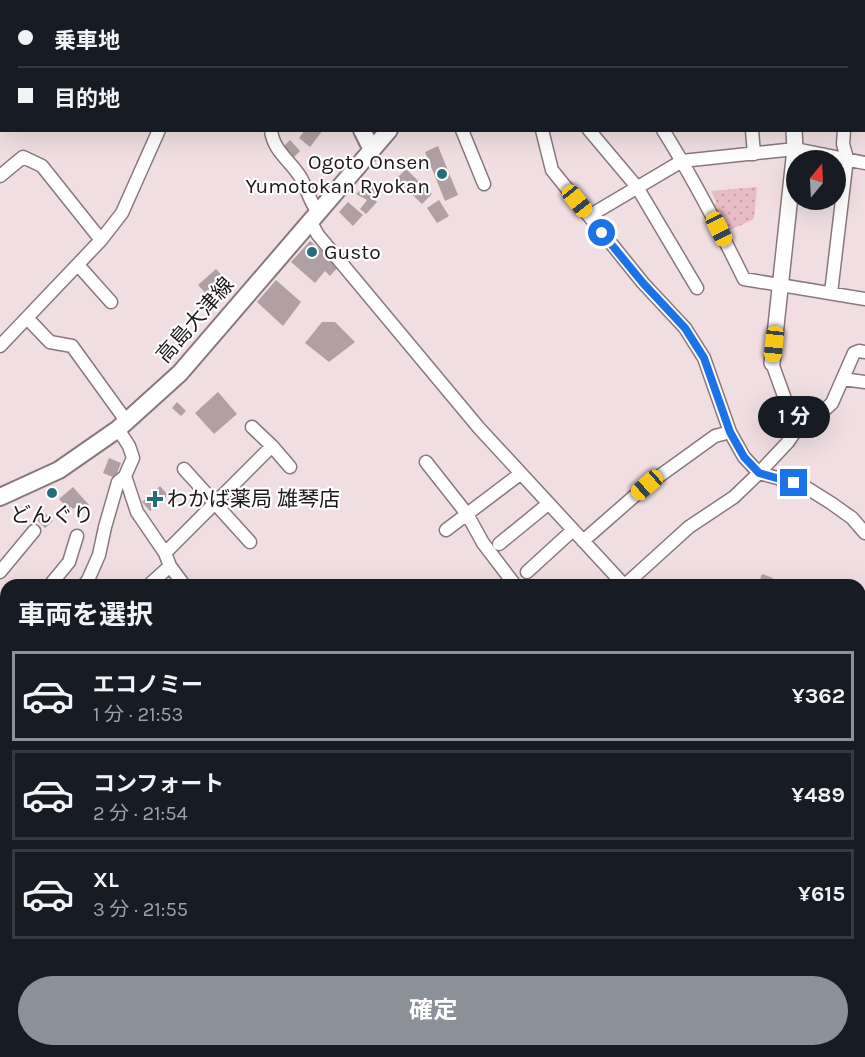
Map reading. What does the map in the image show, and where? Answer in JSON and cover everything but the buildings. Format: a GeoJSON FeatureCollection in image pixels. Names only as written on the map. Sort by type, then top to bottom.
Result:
{"type":"FeatureCollection","features":[{"type":"Feature","properties":{"kind":"main road"},"geometry":{"type":"LineString","coordinates":[[363,132],[372,150]]}},
{"type":"Feature","properties":{"kind":"main road","name":"高島大津線"},"geometry":{"type":"LineString","coordinates":[[0,497],[59,470],[123,426],[180,373],[387,132]]}},
{"type":"Feature","properties":{"kind":"street"},"geometry":{"type":"LineString","coordinates":[[0,346],[101,240],[122,213],[158,132]]}},
{"type":"Feature","properties":{"kind":"street"},"geometry":{"type":"LineString","coordinates":[[271,132],[277,149],[301,177],[307,188],[318,235],[471,419],[619,579]]}},
{"type":"Feature","properties":{"kind":"street"},"geometry":{"type":"LineString","coordinates":[[463,132],[484,184]]}},
{"type":"Feature","properties":{"kind":"street"},"geometry":{"type":"LineString","coordinates":[[542,132],[552,170],[643,283],[685,328],[704,358],[730,432],[744,457],[759,473],[807,488],[852,518],[865,533]]}},
{"type":"Feature","properties":{"kind":"street"},"geometry":{"type":"LineString","coordinates":[[591,132],[637,188],[698,288]]}},
{"type":"Feature","properties":{"kind":"street"},"geometry":{"type":"LineString","coordinates":[[664,132],[719,229],[744,279],[865,299]]}},
{"type":"Feature","properties":{"kind":"street"},"geometry":{"type":"LineString","coordinates":[[752,132],[754,154]]}},
{"type":"Feature","properties":{"kind":"street"},"geometry":{"type":"LineString","coordinates":[[794,132],[795,149],[772,363],[794,421],[794,433]]}},
{"type":"Feature","properties":{"kind":"street"},"geometry":{"type":"LineString","coordinates":[[831,293],[847,158],[843,144],[844,132]]}},
{"type":"Feature","properties":{"kind":"street"},"geometry":{"type":"LineString","coordinates":[[589,216],[682,161],[795,149],[865,163]]}},
{"type":"Feature","properties":{"kind":"street"},"geometry":{"type":"LineString","coordinates":[[0,176],[22,157],[42,166],[101,240]]}},
{"type":"Feature","properties":{"kind":"street"},"geometry":{"type":"LineString","coordinates":[[78,265],[111,303]]}},
{"type":"Feature","properties":{"kind":"street"},"geometry":{"type":"LineString","coordinates":[[27,318],[50,342],[72,346],[123,426],[133,458],[125,476],[118,482],[99,555],[88,579]]}},
{"type":"Feature","properties":{"kind":"street"},"geometry":{"type":"LineString","coordinates":[[632,579],[689,527],[734,497],[759,473],[794,433],[805,428],[832,403],[854,353],[865,352]]}},
{"type":"Feature","properties":{"kind":"street"},"geometry":{"type":"LineString","coordinates":[[843,379],[865,382]]}},
{"type":"Feature","properties":{"kind":"street"},"geometry":{"type":"LineString","coordinates":[[252,427],[290,467]]}},
{"type":"Feature","properties":{"kind":"street"},"geometry":{"type":"LineString","coordinates":[[583,541],[657,478],[715,436],[730,432]]}},
{"type":"Feature","properties":{"kind":"street"},"geometry":{"type":"LineString","coordinates":[[165,553],[272,446]]}},
{"type":"Feature","properties":{"kind":"street"},"geometry":{"type":"LineString","coordinates":[[426,462],[467,514],[483,543],[510,579]]}},
{"type":"Feature","properties":{"kind":"street"},"geometry":{"type":"LineString","coordinates":[[184,469],[250,542]]}},
{"type":"Feature","properties":{"kind":"street"},"geometry":{"type":"LineString","coordinates":[[446,530],[520,474]]}},
{"type":"Feature","properties":{"kind":"street"},"geometry":{"type":"LineString","coordinates":[[125,476],[137,512],[180,579]]}},
{"type":"Feature","properties":{"kind":"street"},"geometry":{"type":"LineString","coordinates":[[499,544],[548,504]]}},
{"type":"Feature","properties":{"kind":"street"},"geometry":{"type":"LineString","coordinates":[[527,572],[573,530]]}},
{"type":"Feature","properties":{"kind":"street"},"geometry":{"type":"LineString","coordinates":[[0,572],[34,531]]}},
{"type":"Feature","properties":{"kind":"street"},"geometry":{"type":"LineString","coordinates":[[55,579],[69,562],[76,536]]}},
{"type":"Feature","properties":{"kind":"street"},"geometry":{"type":"LineString","coordinates":[[156,579],[170,566]]}},
{"type":"Feature","properties":{"kind":"green space"},"geometry":{"type":"Polygon","coordinates":[[[757,187],[754,219],[726,232],[712,205],[717,203],[711,191],[757,187]]]}},
{"type":"Feature","properties":{"kind":"place","name":"Ogoto Onsen Yumotokan Ryokan"},"geometry":{"type":"Point","coordinates":[442,174]}},
{"type":"Feature","properties":{"kind":"place","name":"Gusto"},"geometry":{"type":"Point","coordinates":[312,252]}},
{"type":"Feature","properties":{"kind":"place","name":"どんぐり"},"geometry":{"type":"Point","coordinates":[52,493]}},
{"type":"Feature","properties":{"kind":"place","name":"わかば薬局 雄琴店"},"geometry":{"type":"Point","coordinates":[155,499]}},
{"type":"Feature","properties":{"kind":"route"},"geometry":{"type":"LineString","coordinates":[[602,233],[643,283],[685,328],[704,358],[730,432],[744,457],[759,473],[794,483]]}}]}
